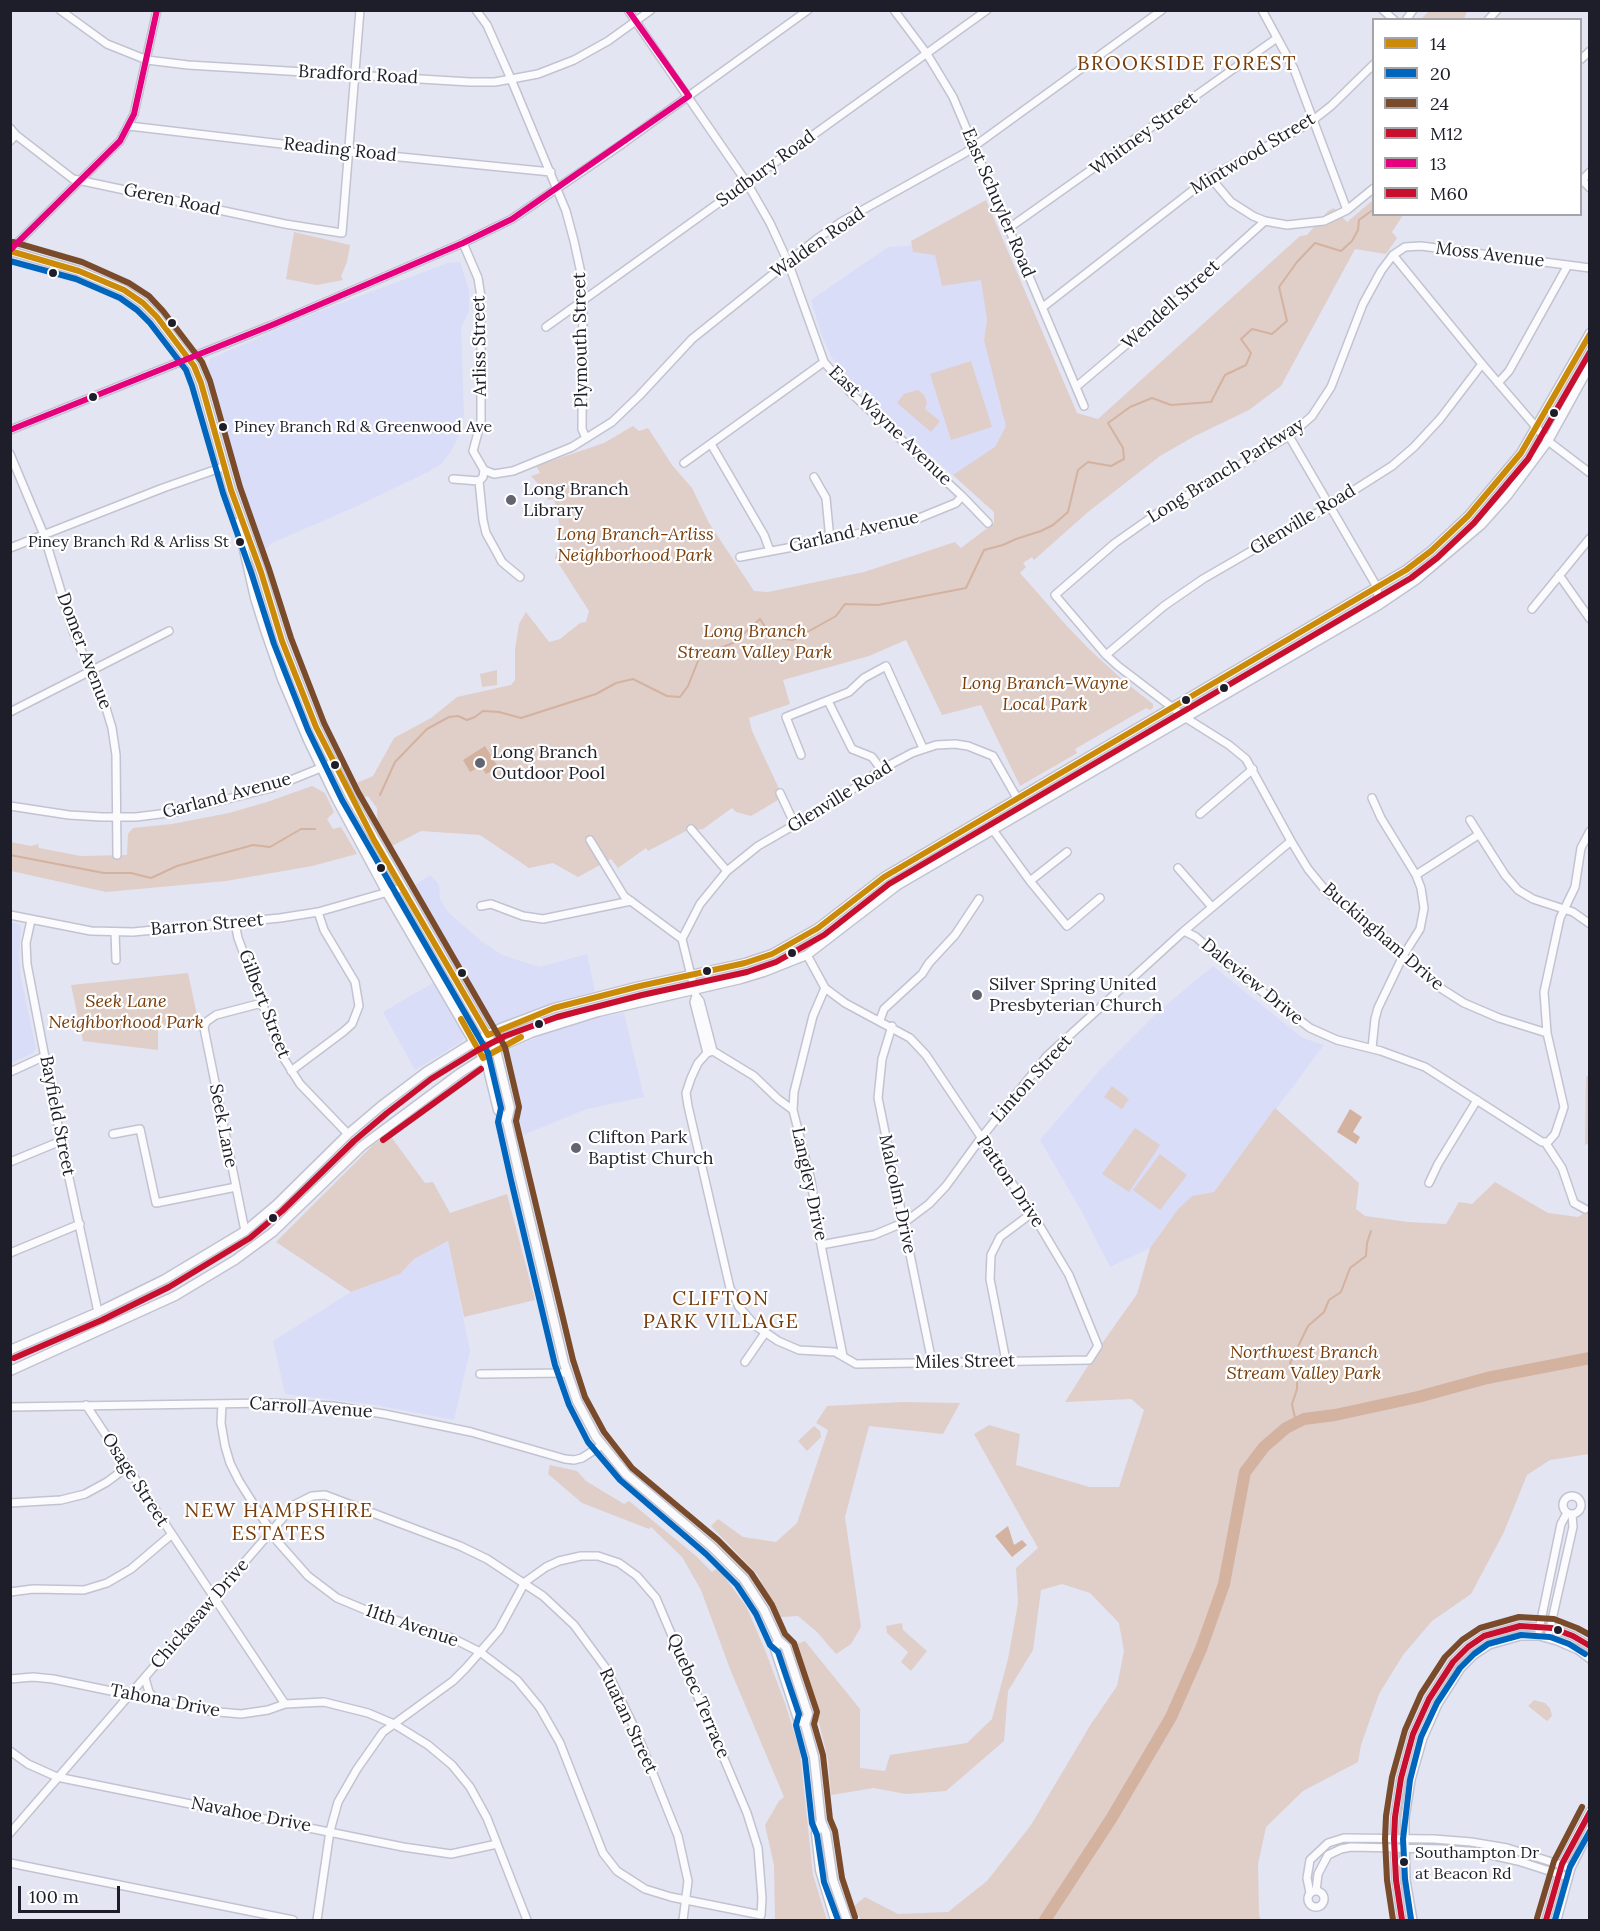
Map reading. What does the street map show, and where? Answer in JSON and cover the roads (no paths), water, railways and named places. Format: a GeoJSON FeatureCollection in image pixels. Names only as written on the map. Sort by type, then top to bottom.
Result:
{"type":"FeatureCollection","features":[{"type":"Feature","properties":{"kind":"main road"},"geometry":{"type":"LineString","coordinates":[[10,250],[79,271],[124,290],[143,303],[157,317],[188,357],[201,383],[223,467],[261,572],[294,674],[333,763],[496,1050],[510,1108],[507,1121],[546,1292],[567,1373],[577,1401],[602,1445],[626,1474],[712,1547],[744,1579],[764,1610],[778,1640],[786,1647],[808,1714],[805,1724],[814,1757],[821,1821],[826,1833],[833,1880],[847,1920]]}},
{"type":"Feature","properties":{"kind":"main road"},"geometry":{"type":"LineString","coordinates":[[10,1350],[98,1312],[181,1271],[245,1231],[348,1134],[426,1072],[474,1042],[554,1008],[745,963],[772,954],[799,940],[884,876],[1350,604],[1414,564],[1468,516],[1521,453],[1590,333]]}},
{"type":"Feature","properties":{"kind":"main road"},"geometry":{"type":"LineString","coordinates":[[10,1371],[175,1296],[235,1260],[273,1232],[362,1146],[496,1050],[524,1036],[598,1012],[695,993],[764,972],[807,955],[898,885],[1379,605],[1416,580],[1481,525],[1548,441],[1590,365]]}},
{"type":"Feature","properties":{"kind":"main road"},"geometry":{"type":"LineString","coordinates":[[231,490],[259,613],[278,670],[321,769],[387,893],[483,1058],[498,1110],[507,1121]]}},
{"type":"Feature","properties":{"kind":"main road"},"geometry":{"type":"LineString","coordinates":[[821,1821],[816,1833],[820,1870],[835,1920]]}},
{"type":"Feature","properties":{"kind":"street","name":"Bradford Road"},"geometry":{"type":"LineString","coordinates":[[60,10],[107,44],[147,60],[188,65],[470,82],[511,80],[538,74],[574,60],[608,41],[651,10]]}},
{"type":"Feature","properties":{"kind":"street"},"geometry":{"type":"LineString","coordinates":[[10,250],[120,141],[134,114],[157,10]]}},
{"type":"Feature","properties":{"kind":"street"},"geometry":{"type":"LineString","coordinates":[[350,152],[360,10]]}},
{"type":"Feature","properties":{"kind":"street","name":"Plymouth Street"},"geometry":{"type":"LineString","coordinates":[[476,10],[490,31],[511,80],[566,211],[574,241],[581,273],[583,300],[582,429],[586,438]]}},
{"type":"Feature","properties":{"kind":"street","name":"East Wayne Avenue"},"geometry":{"type":"LineString","coordinates":[[628,10],[689,96],[771,223],[788,262],[824,362],[849,391],[988,523]]}},
{"type":"Feature","properties":{"kind":"street"},"geometry":{"type":"LineString","coordinates":[[10,430],[272,325],[463,243],[512,219],[808,10]]}},
{"type":"Feature","properties":{"kind":"street","name":"East Schuyler Road"},"geometry":{"type":"LineString","coordinates":[[894,10],[927,54],[953,97],[1084,406]]}},
{"type":"Feature","properties":{"kind":"street","name":"Sudbury Road"},"geometry":{"type":"LineString","coordinates":[[546,327],[987,10]]}},
{"type":"Feature","properties":{"kind":"street","name":"Walden Road"},"geometry":{"type":"LineString","coordinates":[[484,470],[494,474],[513,471],[561,452],[612,422],[692,339],[841,222],[927,175],[974,146],[1162,10]]}},
{"type":"Feature","properties":{"kind":"street"},"geometry":{"type":"LineString","coordinates":[[1262,10],[1294,69],[1347,210]]}},
{"type":"Feature","properties":{"kind":"street","name":"Whitney Street"},"geometry":{"type":"LineString","coordinates":[[1009,228],[1277,38]]}},
{"type":"Feature","properties":{"kind":"street","name":"Mintwood Street"},"geometry":{"type":"LineString","coordinates":[[1042,307],[1210,177],[1313,120],[1372,66]]}},
{"type":"Feature","properties":{"kind":"street","name":"Reading Road"},"geometry":{"type":"LineString","coordinates":[[129,126],[350,152],[550,172]]}},
{"type":"Feature","properties":{"kind":"street","name":"Geren Road"},"geometry":{"type":"LineString","coordinates":[[10,128],[13,138],[73,179],[285,224],[342,233],[350,152]]}},
{"type":"Feature","properties":{"kind":"street"},"geometry":{"type":"LineString","coordinates":[[1210,177],[1231,202],[1253,216],[1287,225],[1324,221],[1347,210],[1372,190]]}},
{"type":"Feature","properties":{"kind":"street","name":"Wendell Street"},"geometry":{"type":"LineString","coordinates":[[1076,387],[1265,221]]}},
{"type":"Feature","properties":{"kind":"street","name":"Arliss Street"},"geometry":{"type":"LineString","coordinates":[[463,243],[478,278],[481,297],[481,421],[473,451],[484,470]]}},
{"type":"Feature","properties":{"kind":"street","name":"Moss Avenue"},"geometry":{"type":"LineString","coordinates":[[1393,255],[1405,247],[1421,246],[1590,268]]}},
{"type":"Feature","properties":{"kind":"street"},"geometry":{"type":"LineString","coordinates":[[1393,255],[1536,428],[1548,441],[1590,473]]}},
{"type":"Feature","properties":{"kind":"street","name":"Long Branch Parkway"},"geometry":{"type":"LineString","coordinates":[[1106,655],[1055,595],[1115,543],[1158,512],[1289,436],[1312,416],[1331,387],[1363,304],[1381,271],[1393,255]]}},
{"type":"Feature","properties":{"kind":"street"},"geometry":{"type":"LineString","coordinates":[[1498,383],[1509,371],[1568,265]]}},
{"type":"Feature","properties":{"kind":"street"},"geometry":{"type":"LineString","coordinates":[[684,463],[824,362]]}},
{"type":"Feature","properties":{"kind":"street","name":"Glenville Road"},"geometry":{"type":"LineString","coordinates":[[1106,655],[1164,606],[1203,579],[1329,506],[1392,466],[1414,447],[1440,419],[1482,364]]}},
{"type":"Feature","properties":{"kind":"street"},"geometry":{"type":"LineString","coordinates":[[1289,436],[1377,587],[1379,605]]}},
{"type":"Feature","properties":{"kind":"street"},"geometry":{"type":"LineString","coordinates":[[711,444],[764,535],[770,551]]}},
{"type":"Feature","properties":{"kind":"street","name":"Domer Avenue"},"geometry":{"type":"LineString","coordinates":[[10,454],[45,535],[73,631],[106,708],[113,731],[116,756],[117,855]]}},
{"type":"Feature","properties":{"kind":"street"},"geometry":{"type":"LineString","coordinates":[[10,548],[223,467]]}},
{"type":"Feature","properties":{"kind":"street"},"geometry":{"type":"LineString","coordinates":[[484,470],[483,477],[479,481],[486,533],[502,562],[520,578]]}},
{"type":"Feature","properties":{"kind":"street"},"geometry":{"type":"LineString","coordinates":[[814,477],[826,498],[830,540]]}},
{"type":"Feature","properties":{"kind":"street"},"geometry":{"type":"LineString","coordinates":[[453,479],[479,481]]}},
{"type":"Feature","properties":{"kind":"street","name":"Garland Avenue"},"geometry":{"type":"LineString","coordinates":[[740,557],[912,521],[956,503],[962,496]]}},
{"type":"Feature","properties":{"kind":"street"},"geometry":{"type":"LineString","coordinates":[[1532,609],[1590,538]]}},
{"type":"Feature","properties":{"kind":"street"},"geometry":{"type":"LineString","coordinates":[[250,577],[261,572]]}},
{"type":"Feature","properties":{"kind":"street"},"geometry":{"type":"LineString","coordinates":[[1559,575],[1590,619]]}},
{"type":"Feature","properties":{"kind":"street"},"geometry":{"type":"LineString","coordinates":[[10,712],[169,631]]}},
{"type":"Feature","properties":{"kind":"street"},"geometry":{"type":"LineString","coordinates":[[1106,655],[1186,718]]}},
{"type":"Feature","properties":{"kind":"street"},"geometry":{"type":"LineString","coordinates":[[801,755],[786,717],[849,692],[864,678],[886,666],[923,748]]}},
{"type":"Feature","properties":{"kind":"street"},"geometry":{"type":"LineString","coordinates":[[828,701],[852,749],[872,757],[881,769]]}},
{"type":"Feature","properties":{"kind":"street","name":"Buckingham Drive"},"geometry":{"type":"LineString","coordinates":[[1186,718],[1229,745],[1246,759],[1291,841],[1308,869],[1326,891],[1442,989],[1464,1003],[1546,1033]]}},
{"type":"Feature","properties":{"kind":"street","name":"Glenville Road"},"geometry":{"type":"LineString","coordinates":[[682,939],[700,904],[727,871],[758,846],[795,825],[881,769],[923,748],[955,744],[968,746],[993,756],[1017,798]]}},
{"type":"Feature","properties":{"kind":"street","name":"Garland Avenue"},"geometry":{"type":"LineString","coordinates":[[10,806],[69,815],[117,817],[176,812],[271,788],[333,763]]}},
{"type":"Feature","properties":{"kind":"street"},"geometry":{"type":"LineString","coordinates":[[1200,814],[1252,769]]}},
{"type":"Feature","properties":{"kind":"street"},"geometry":{"type":"LineString","coordinates":[[780,794],[795,825]]}},
{"type":"Feature","properties":{"kind":"street"},"geometry":{"type":"LineString","coordinates":[[1372,798],[1381,818],[1416,874],[1424,908],[1420,929],[1403,956],[1378,1008],[1372,1048]]}},
{"type":"Feature","properties":{"kind":"street"},"geometry":{"type":"LineString","coordinates":[[1470,820],[1505,875],[1518,890],[1533,899],[1573,912],[1590,924]]}},
{"type":"Feature","properties":{"kind":"street"},"geometry":{"type":"LineString","coordinates":[[691,829],[727,871]]}},
{"type":"Feature","properties":{"kind":"street"},"geometry":{"type":"LineString","coordinates":[[993,830],[1030,881],[1067,926],[1100,898]]}},
{"type":"Feature","properties":{"kind":"street"},"geometry":{"type":"LineString","coordinates":[[1545,1142],[1548,1142],[1555,1134],[1564,1107],[1546,1033],[1544,992],[1558,928],[1575,887],[1581,848],[1590,831]]}},
{"type":"Feature","properties":{"kind":"street"},"geometry":{"type":"LineString","coordinates":[[1416,874],[1478,835]]}},
{"type":"Feature","properties":{"kind":"street"},"geometry":{"type":"LineString","coordinates":[[590,840],[624,896],[682,939],[695,993],[694,1002],[710,1052]]}},
{"type":"Feature","properties":{"kind":"street","name":"Linton Street"},"geometry":{"type":"LineString","coordinates":[[821,1245],[874,1235],[905,1222],[929,1204],[946,1186],[981,1138],[1047,1056],[1184,931],[1291,841]]}},
{"type":"Feature","properties":{"kind":"street"},"geometry":{"type":"LineString","coordinates":[[1030,881],[1067,852]]}},
{"type":"Feature","properties":{"kind":"street"},"geometry":{"type":"LineString","coordinates":[[1178,868],[1212,907]]}},
{"type":"Feature","properties":{"kind":"street","name":"Barron Street"},"geometry":{"type":"LineString","coordinates":[[10,915],[91,931],[133,932],[235,923],[318,912],[402,888]]}},
{"type":"Feature","properties":{"kind":"street"},"geometry":{"type":"LineString","coordinates":[[880,1020],[884,1009],[922,974],[929,963],[955,936],[979,899]]}},
{"type":"Feature","properties":{"kind":"street"},"geometry":{"type":"LineString","coordinates":[[481,906],[491,904],[523,916],[543,919],[631,901]]}},
{"type":"Feature","properties":{"kind":"street"},"geometry":{"type":"LineString","coordinates":[[291,1071],[342,1034],[352,1024],[358,1006],[355,982],[324,930],[318,912]]}},
{"type":"Feature","properties":{"kind":"street","name":"Bayfield Street"},"geometry":{"type":"LineString","coordinates":[[31,920],[26,943],[27,964],[61,1141],[98,1312]]}},
{"type":"Feature","properties":{"kind":"street","name":"Gilbert Street"},"geometry":{"type":"LineString","coordinates":[[235,923],[238,938],[281,1054],[300,1084],[348,1134]]}},
{"type":"Feature","properties":{"kind":"street","name":"Daleview Drive"},"geometry":{"type":"LineString","coordinates":[[1184,931],[1196,937],[1279,1006],[1310,1028],[1337,1040],[1372,1048],[1425,1067],[1545,1142],[1562,1168],[1574,1203],[1585,1209]]}},
{"type":"Feature","properties":{"kind":"street"},"geometry":{"type":"LineString","coordinates":[[115,932],[116,960]]}},
{"type":"Feature","properties":{"kind":"street","name":"Patton Drive"},"geometry":{"type":"LineString","coordinates":[[807,955],[825,988],[845,1003],[892,1026],[910,1038],[926,1055],[1032,1214],[1069,1275],[1098,1346],[1089,1360]]}},
{"type":"Feature","properties":{"kind":"street"},"geometry":{"type":"LineString","coordinates":[[793,1110],[794,1092],[813,1016],[825,988]]}},
{"type":"Feature","properties":{"kind":"street","name":"Seek Lane"},"geometry":{"type":"LineString","coordinates":[[245,1231],[204,1028],[206,1022],[216,1015],[262,1003]]}},
{"type":"Feature","properties":{"kind":"street","name":"Malcolm Drive"},"geometry":{"type":"LineString","coordinates":[[892,1026],[882,1059],[878,1098],[932,1362]]}},
{"type":"Feature","properties":{"kind":"street"},"geometry":{"type":"LineString","coordinates":[[1334,1050],[1337,1040]]}},
{"type":"Feature","properties":{"kind":"street","name":"Langley Drive"},"geometry":{"type":"LineString","coordinates":[[710,1052],[754,1076],[793,1110],[811,1181],[843,1356]]}},
{"type":"Feature","properties":{"kind":"street","name":"Miles Street"},"geometry":{"type":"LineString","coordinates":[[710,1052],[698,1063],[691,1078],[686,1093],[688,1106],[730,1288],[739,1308],[765,1333],[799,1350],[812,1353],[835,1352],[856,1364],[1089,1360]]}},
{"type":"Feature","properties":{"kind":"street"},"geometry":{"type":"LineString","coordinates":[[10,1072],[45,1056]]}},
{"type":"Feature","properties":{"kind":"street"},"geometry":{"type":"LineString","coordinates":[[1429,1183],[1477,1100]]}},
{"type":"Feature","properties":{"kind":"street"},"geometry":{"type":"LineString","coordinates":[[114,1134],[141,1129],[156,1203],[236,1187]]}},
{"type":"Feature","properties":{"kind":"street"},"geometry":{"type":"LineString","coordinates":[[10,1162],[61,1141]]}},
{"type":"Feature","properties":{"kind":"street"},"geometry":{"type":"LineString","coordinates":[[1006,1361],[990,1279],[991,1255],[1000,1238],[1032,1214]]}},
{"type":"Feature","properties":{"kind":"street"},"geometry":{"type":"LineString","coordinates":[[10,1253],[80,1224]]}},
{"type":"Feature","properties":{"kind":"street"},"geometry":{"type":"LineString","coordinates":[[745,1362],[765,1333]]}},
{"type":"Feature","properties":{"kind":"street"},"geometry":{"type":"LineString","coordinates":[[480,1374],[567,1373]]}},
{"type":"Feature","properties":{"kind":"street","name":"Carroll Avenue"},"geometry":{"type":"LineString","coordinates":[[10,1407],[270,1403],[322,1405],[471,1432],[574,1460],[591,1453],[602,1445]]}},
{"type":"Feature","properties":{"kind":"street","name":"11th Avenue"},"geometry":{"type":"LineString","coordinates":[[222,1404],[221,1423],[230,1463],[271,1532],[308,1576],[337,1598],[373,1613],[452,1638],[480,1652],[518,1680],[540,1708],[560,1743],[603,1853],[617,1871],[645,1889],[687,1902],[731,1910]]}},
{"type":"Feature","properties":{"kind":"street","name":"Osage Street"},"geometry":{"type":"LineString","coordinates":[[86,1405],[285,1704]]}},
{"type":"Feature","properties":{"kind":"street"},"geometry":{"type":"LineString","coordinates":[[10,1503],[61,1500],[85,1494],[107,1482],[127,1467]]}},
{"type":"Feature","properties":{"kind":"street","name":"Ruatan Street"},"geometry":{"type":"LineString","coordinates":[[271,1532],[301,1500],[325,1495],[460,1546],[487,1559],[525,1582],[574,1625],[605,1667],[636,1731],[678,1836],[686,1867],[687,1902],[683,1920]]}},
{"type":"Feature","properties":{"kind":"street"},"geometry":{"type":"LineString","coordinates":[[1539,1636],[1561,1524],[1570,1514],[1573,1527],[1548,1638]]}},
{"type":"Feature","properties":{"kind":"street","name":"Chickasaw Drive"},"geometry":{"type":"LineString","coordinates":[[10,1833],[271,1532]]}},
{"type":"Feature","properties":{"kind":"street"},"geometry":{"type":"LineString","coordinates":[[10,1592],[33,1589],[84,1590],[107,1583],[131,1569],[171,1535]]}},
{"type":"Feature","properties":{"kind":"street","name":"Quebec Terrace"},"geometry":{"type":"LineString","coordinates":[[525,1582],[559,1561],[581,1556],[598,1556],[619,1563],[637,1576],[656,1598],[747,1813],[758,1848],[761,1915],[731,1910]]}},
{"type":"Feature","properties":{"kind":"street"},"geometry":{"type":"LineString","coordinates":[[317,1920],[330,1831],[338,1802],[357,1769],[383,1732],[453,1681],[480,1652],[499,1630],[525,1582]]}},
{"type":"Feature","properties":{"kind":"street"},"geometry":{"type":"LineString","coordinates":[[1402,1920],[1395,1881],[1394,1839],[1401,1778],[1413,1734],[1429,1699],[1447,1670],[1468,1647],[1484,1636],[1520,1626],[1550,1628],[1573,1636],[1590,1646]]}},
{"type":"Feature","properties":{"kind":"street"},"geometry":{"type":"LineString","coordinates":[[1413,1920],[1406,1880],[1405,1818],[1423,1738],[1438,1704],[1455,1676],[1474,1655],[1489,1646],[1521,1636],[1548,1638],[1578,1650],[1590,1659]]}},
{"type":"Feature","properties":{"kind":"street","name":"Tahona Drive"},"geometry":{"type":"LineString","coordinates":[[10,1679],[33,1677],[53,1679],[208,1711],[241,1714],[268,1710],[285,1704],[324,1702],[341,1705],[394,1724],[428,1745],[452,1765],[470,1787],[487,1818],[527,1920]]}},
{"type":"Feature","properties":{"kind":"street"},"geometry":{"type":"LineString","coordinates":[[145,1678],[149,1692],[158,1701]]}},
{"type":"Feature","properties":{"kind":"street","name":"Navahoe Drive"},"geometry":{"type":"LineString","coordinates":[[10,1751],[27,1764],[57,1777],[442,1854],[497,1844]]}},
{"type":"Feature","properties":{"kind":"street"},"geometry":{"type":"LineString","coordinates":[[1546,1920],[1562,1864],[1590,1811]]}},
{"type":"Feature","properties":{"kind":"street"},"geometry":{"type":"LineString","coordinates":[[1557,1920],[1571,1868],[1590,1830]]}},
{"type":"Feature","properties":{"kind":"street"},"geometry":{"type":"LineString","coordinates":[[1568,1877],[1518,1861],[1478,1852],[1351,1847],[1329,1855],[1320,1868],[1313,1892],[1307,1878],[1310,1860],[1328,1843],[1350,1838],[1455,1840],[1489,1844],[1571,1868]]}},
{"type":"Feature","properties":{"kind":"street"},"geometry":{"type":"LineString","coordinates":[[10,1863],[293,1920]]}},
{"type":"Feature","properties":{"kind":"waterway"},"geometry":{"type":"LineString","coordinates":[[380,795],[395,762],[427,729],[449,717],[458,716],[467,720],[483,711],[499,712],[521,718],[596,694],[616,683],[633,679],[667,696],[680,697],[688,686],[700,656],[733,643],[760,619],[769,633],[780,633],[784,639],[793,640],[836,616],[845,604],[878,605],[966,588],[984,550],[1041,531],[1053,525],[1068,512],[1078,470],[1088,462],[1111,466],[1124,459],[1123,448],[1108,423],[1130,407],[1152,398],[1171,405],[1211,402],[1225,375],[1246,365],[1251,353],[1241,339],[1252,329],[1272,334],[1287,321],[1279,287],[1297,262],[1315,243],[1341,251],[1352,241],[1358,230],[1359,220],[1372,210]]}},
{"type":"Feature","properties":{"kind":"waterway"},"geometry":{"type":"LineString","coordinates":[[10,855],[104,873],[131,873],[151,878],[177,866],[253,845],[270,847],[301,829],[315,829]]}},
{"type":"Feature","properties":{"kind":"waterway"},"geometry":{"type":"LineString","coordinates":[[1296,1423],[1292,1404],[1297,1389],[1297,1377],[1290,1363],[1308,1326],[1324,1312],[1329,1300],[1341,1292],[1350,1268],[1366,1256],[1371,1231]]}},
{"type":"Feature","properties":{"kind":"waterway"},"geometry":{"type":"LineString","coordinates":[[1045,1920],[1111,1819],[1171,1717],[1201,1649],[1224,1584],[1245,1472],[1264,1447],[1286,1428],[1304,1419],[1335,1415],[1418,1397],[1487,1378],[1590,1358]]}},
{"type":"Feature","properties":{"kind":"place","name":"Piney Branch Rd & Greenwood Ave"},"geometry":{"type":"Point","coordinates":[223,427]}},
{"type":"Feature","properties":{"kind":"place","name":"Long Branch Library"},"geometry":{"type":"Point","coordinates":[511,500]}},
{"type":"Feature","properties":{"kind":"place","name":"Piney Branch Rd & Arliss St"},"geometry":{"type":"Point","coordinates":[240,542]}},
{"type":"Feature","properties":{"kind":"place","name":"Long Branch Outdoor Pool"},"geometry":{"type":"Point","coordinates":[480,763]}},
{"type":"Feature","properties":{"kind":"place","name":"Silver Spring United Presbyterian Church"},"geometry":{"type":"Point","coordinates":[977,995]}},
{"type":"Feature","properties":{"kind":"place","name":"Clifton Park Baptist Church"},"geometry":{"type":"Point","coordinates":[576,1148]}},
{"type":"Feature","properties":{"kind":"place","name":"Southampton Dr at Beacon Rd"},"geometry":{"type":"Point","coordinates":[1404,1862]}},
{"type":"Feature","properties":{"kind":"district","name":"BROOKSIDE FOREST"},"geometry":{"type":"Point","coordinates":[1187,64]}},
{"type":"Feature","properties":{"kind":"district","name":"CLIFTON PARK VILLAGE"},"geometry":{"type":"Point","coordinates":[721,1310]}},
{"type":"Feature","properties":{"kind":"district","name":"NEW HAMPSHIRE ESTATES"},"geometry":{"type":"Point","coordinates":[279,1522]}},
{"type":"Feature","properties":{"kind":"park label","name":"Long Branch-Arliss Neighborhood Park"},"geometry":{"type":"Point","coordinates":[635,545]}},
{"type":"Feature","properties":{"kind":"park label","name":"Long Branch Stream Valley Park"},"geometry":{"type":"Point","coordinates":[755,642]}},
{"type":"Feature","properties":{"kind":"park label","name":"Long Branch-Wayne Local Park"},"geometry":{"type":"Point","coordinates":[1045,694]}},
{"type":"Feature","properties":{"kind":"park label","name":"Seek Lane Neighborhood Park"},"geometry":{"type":"Point","coordinates":[126,1012]}},
{"type":"Feature","properties":{"kind":"park label","name":"Northwest Branch Stream Valley Park"},"geometry":{"type":"Point","coordinates":[1304,1363]}}]}
